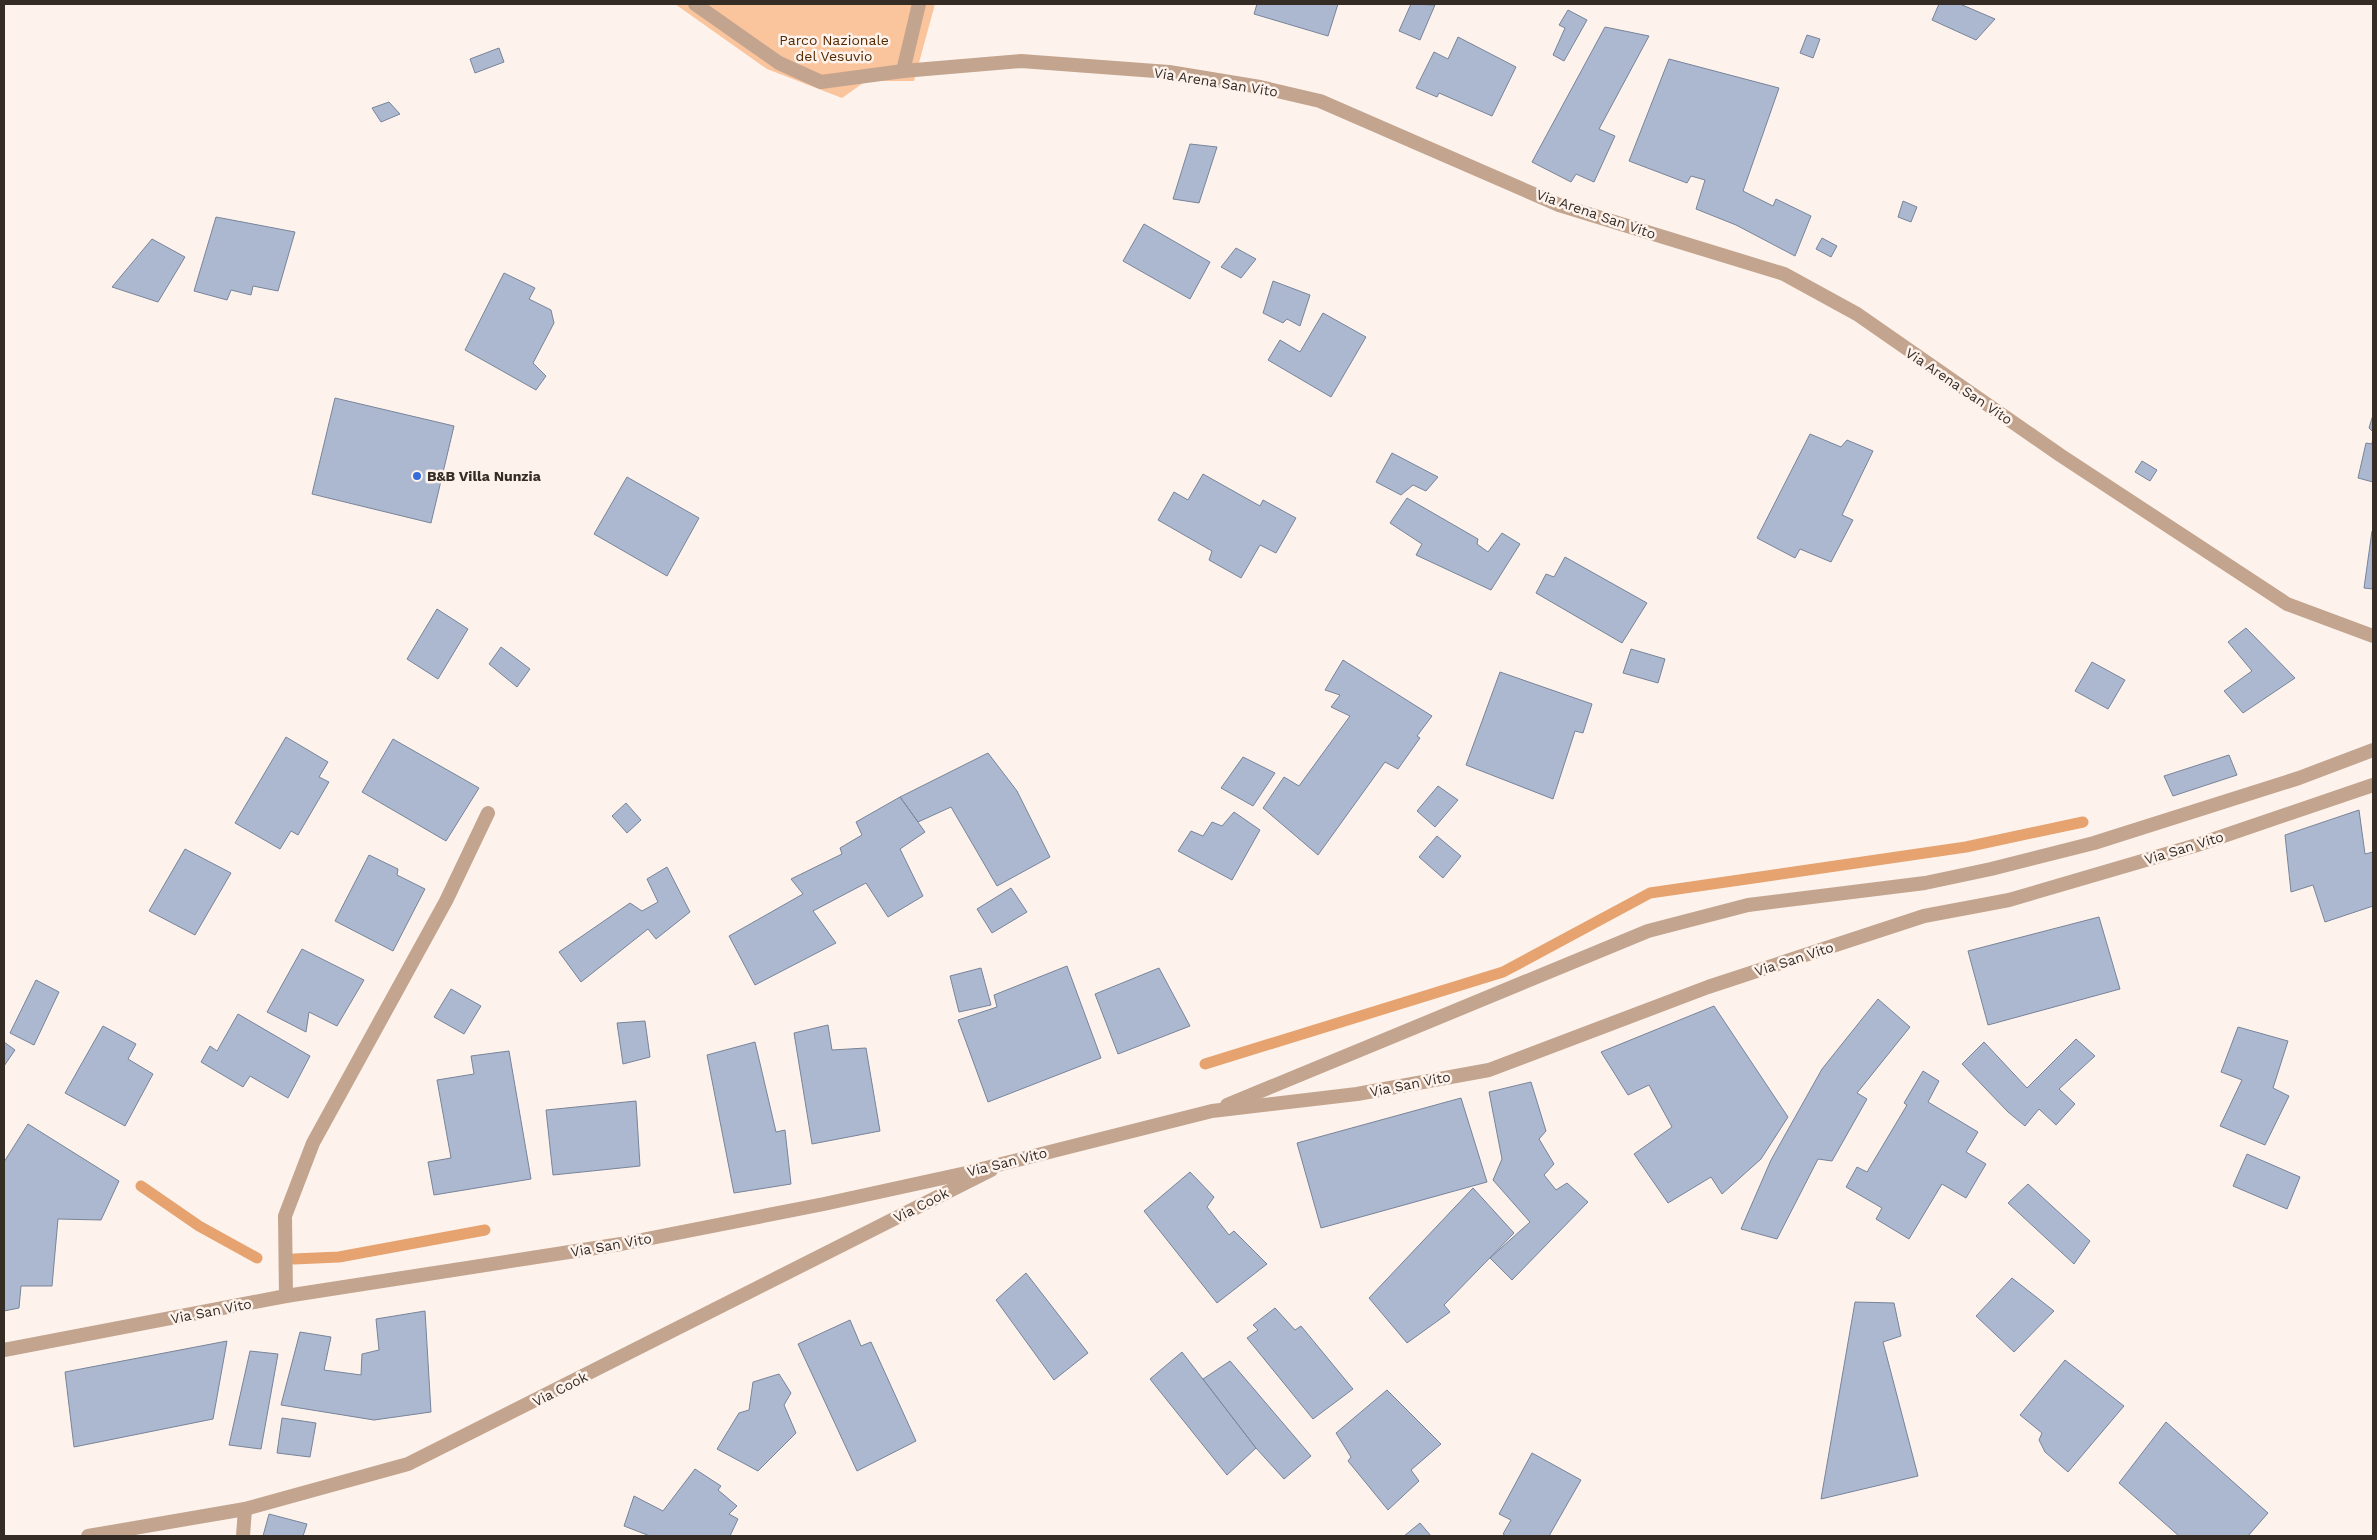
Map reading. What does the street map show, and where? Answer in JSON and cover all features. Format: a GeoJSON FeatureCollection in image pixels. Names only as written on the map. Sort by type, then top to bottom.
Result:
{"type":"FeatureCollection","features":[{"type":"Feature","properties":{"kind":"street","name":"Via Arena San Vito"},"geometry":{"type":"LineString","coordinates":[[695,4],[780,63],[821,82],[903,70],[1021,61],[1169,72],[1260,87],[1320,101],[1559,205],[1784,274],[1857,314],[2060,455],[2287,604],[2373,636]]}},
{"type":"Feature","properties":{"kind":"street"},"geometry":{"type":"LineString","coordinates":[[903,70],[918,4]]}},
{"type":"Feature","properties":{"kind":"street","name":"Via San Vito"},"geometry":{"type":"LineString","coordinates":[[4,1350],[286,1296],[621,1244],[824,1204],[1005,1163],[1212,1110],[1648,931],[1748,905],[1925,883],[1991,869],[2094,843],[2299,778],[2373,750]]}},
{"type":"Feature","properties":{"kind":"street","name":"Via San Vito"},"geometry":{"type":"LineString","coordinates":[[1212,1110],[1357,1094],[1488,1070],[1708,987],[1924,916],[2009,900],[2168,854],[2373,785]]}},
{"type":"Feature","properties":{"kind":"street"},"geometry":{"type":"LineString","coordinates":[[286,1296],[285,1216],[313,1144],[446,901],[488,813]]}},
{"type":"Feature","properties":{"kind":"street","name":"Via Cook"},"geometry":{"type":"LineString","coordinates":[[88,1536],[245,1509],[408,1464],[1005,1163]]}},
{"type":"Feature","properties":{"kind":"street"},"geometry":{"type":"LineString","coordinates":[[244,1536],[245,1509]]}},
{"type":"Feature","properties":{"kind":"green space","name":"Parco Nazionale del Vesuvio"},"geometry":{"type":"Polygon","coordinates":[[[675,4],[935,4],[914,81],[866,81],[842,98],[767,69],[675,4]]]}},
{"type":"Feature","properties":{"kind":"building"},"geometry":{"type":"Polygon","coordinates":[[[1257,4],[1338,4],[1328,36],[1254,14],[1257,4]]]}},
{"type":"Feature","properties":{"kind":"building"},"geometry":{"type":"Polygon","coordinates":[[[1411,4],[1435,5],[1420,40],[1399,31],[1411,4]]]}},
{"type":"Feature","properties":{"kind":"building"},"geometry":{"type":"Polygon","coordinates":[[[1939,4],[1960,4],[1995,19],[1976,40],[1932,20],[1939,4]]]}},
{"type":"Feature","properties":{"kind":"building"},"geometry":{"type":"Polygon","coordinates":[[[1568,10],[1587,20],[1564,61],[1553,55],[1565,28],[1559,25],[1568,10]]]}},
{"type":"Feature","properties":{"kind":"building"},"geometry":{"type":"Polygon","coordinates":[[[1605,27],[1649,36],[1599,129],[1615,136],[1594,182],[1576,174],[1571,182],[1532,162],[1605,27]]]}},
{"type":"Feature","properties":{"kind":"building"},"geometry":{"type":"Polygon","coordinates":[[[1807,35],[1820,39],[1813,58],[1800,53],[1807,35]]]}},
{"type":"Feature","properties":{"kind":"building"},"geometry":{"type":"Polygon","coordinates":[[[1458,37],[1516,67],[1492,116],[1439,93],[1437,97],[1416,88],[1434,52],[1448,59],[1458,37]]]}},
{"type":"Feature","properties":{"kind":"building"},"geometry":{"type":"Polygon","coordinates":[[[499,48],[504,62],[475,73],[470,59],[499,48]]]}},
{"type":"Feature","properties":{"kind":"building"},"geometry":{"type":"Polygon","coordinates":[[[1669,59],[1779,88],[1743,191],[1773,206],[1776,199],[1811,216],[1795,256],[1736,225],[1696,209],[1705,180],[1691,176],[1687,183],[1629,161],[1669,59]]]}},
{"type":"Feature","properties":{"kind":"building"},"geometry":{"type":"Polygon","coordinates":[[[389,102],[400,114],[381,122],[372,108],[389,102]]]}},
{"type":"Feature","properties":{"kind":"building"},"geometry":{"type":"Polygon","coordinates":[[[1190,144],[1217,147],[1199,203],[1173,199],[1190,144]]]}},
{"type":"Feature","properties":{"kind":"building"},"geometry":{"type":"Polygon","coordinates":[[[1903,201],[1917,207],[1911,222],[1898,217],[1903,201]]]}},
{"type":"Feature","properties":{"kind":"building"},"geometry":{"type":"Polygon","coordinates":[[[216,217],[295,232],[278,291],[253,286],[251,295],[231,290],[227,300],[194,291],[216,217]]]}},
{"type":"Feature","properties":{"kind":"building"},"geometry":{"type":"Polygon","coordinates":[[[1144,224],[1210,262],[1190,299],[1123,261],[1144,224]]]}},
{"type":"Feature","properties":{"kind":"building"},"geometry":{"type":"Polygon","coordinates":[[[1822,238],[1837,246],[1831,257],[1816,249],[1822,238]]]}},
{"type":"Feature","properties":{"kind":"building"},"geometry":{"type":"Polygon","coordinates":[[[152,239],[185,257],[158,302],[112,287],[152,239]]]}},
{"type":"Feature","properties":{"kind":"building"},"geometry":{"type":"Polygon","coordinates":[[[1236,248],[1256,259],[1241,278],[1221,267],[1236,248]]]}},
{"type":"Feature","properties":{"kind":"building"},"geometry":{"type":"Polygon","coordinates":[[[504,273],[535,288],[529,299],[551,310],[554,323],[533,363],[546,376],[536,390],[465,350],[504,273]]]}},
{"type":"Feature","properties":{"kind":"building"},"geometry":{"type":"Polygon","coordinates":[[[1273,281],[1310,295],[1300,326],[1287,319],[1283,323],[1263,313],[1273,281]]]}},
{"type":"Feature","properties":{"kind":"building"},"geometry":{"type":"Polygon","coordinates":[[[1323,313],[1366,337],[1331,397],[1268,360],[1280,340],[1300,352],[1323,313]]]}},
{"type":"Feature","properties":{"kind":"building"},"geometry":{"type":"Polygon","coordinates":[[[335,398],[454,426],[431,523],[312,494],[335,398]]]}},
{"type":"Feature","properties":{"kind":"building"},"geometry":{"type":"Polygon","coordinates":[[[2373,415],[2373,432],[2369,428],[2373,415]]]}},
{"type":"Feature","properties":{"kind":"building"},"geometry":{"type":"Polygon","coordinates":[[[1810,434],[1841,447],[1847,440],[1873,451],[1842,515],[1853,520],[1831,562],[1800,549],[1795,558],[1757,538],[1810,434]]]}},
{"type":"Feature","properties":{"kind":"building"},"geometry":{"type":"Polygon","coordinates":[[[2373,436],[2373,482],[2358,478],[2366,443],[2372,444],[2373,436]]]}},
{"type":"Feature","properties":{"kind":"building"},"geometry":{"type":"Polygon","coordinates":[[[1392,453],[1438,477],[1426,491],[1413,485],[1401,495],[1376,482],[1392,453]]]}},
{"type":"Feature","properties":{"kind":"building"},"geometry":{"type":"Polygon","coordinates":[[[2142,461],[2157,470],[2150,481],[2135,472],[2142,461]]]}},
{"type":"Feature","properties":{"kind":"building"},"geometry":{"type":"Polygon","coordinates":[[[1203,474],[1260,506],[1263,500],[1296,518],[1276,553],[1260,545],[1241,578],[1209,560],[1212,551],[1158,520],[1174,492],[1188,500],[1203,474]]]}},
{"type":"Feature","properties":{"kind":"building"},"geometry":{"type":"Polygon","coordinates":[[[627,477],[699,518],[667,576],[594,534],[627,477]]]}},
{"type":"Feature","properties":{"kind":"building"},"geometry":{"type":"Polygon","coordinates":[[[1407,498],[1478,539],[1477,544],[1488,552],[1502,533],[1520,544],[1491,590],[1416,555],[1422,544],[1390,523],[1407,498]]]}},
{"type":"Feature","properties":{"kind":"building"},"geometry":{"type":"Polygon","coordinates":[[[2373,531],[2373,589],[2364,588],[2373,531]]]}},
{"type":"Feature","properties":{"kind":"building"},"geometry":{"type":"Polygon","coordinates":[[[1565,557],[1647,603],[1622,643],[1536,593],[1546,574],[1554,577],[1565,557]]]}},
{"type":"Feature","properties":{"kind":"building"},"geometry":{"type":"Polygon","coordinates":[[[437,609],[468,629],[438,679],[407,659],[437,609]]]}},
{"type":"Feature","properties":{"kind":"building"},"geometry":{"type":"Polygon","coordinates":[[[2246,628],[2295,678],[2243,713],[2224,691],[2252,671],[2228,642],[2246,628]]]}},
{"type":"Feature","properties":{"kind":"building"},"geometry":{"type":"Polygon","coordinates":[[[501,647],[530,669],[517,687],[489,664],[501,647]]]}},
{"type":"Feature","properties":{"kind":"building"},"geometry":{"type":"Polygon","coordinates":[[[1631,649],[1665,659],[1658,683],[1623,673],[1631,649]]]}},
{"type":"Feature","properties":{"kind":"building"},"geometry":{"type":"Polygon","coordinates":[[[1343,660],[1432,716],[1417,736],[1420,738],[1398,769],[1385,762],[1318,855],[1263,808],[1284,777],[1299,786],[1350,716],[1331,707],[1340,695],[1325,690],[1343,660]]]}},
{"type":"Feature","properties":{"kind":"building"},"geometry":{"type":"Polygon","coordinates":[[[2092,662],[2125,680],[2108,709],[2075,691],[2092,662]]]}},
{"type":"Feature","properties":{"kind":"building"},"geometry":{"type":"Polygon","coordinates":[[[1500,672],[1592,704],[1583,733],[1575,731],[1553,799],[1466,765],[1500,672]]]}},
{"type":"Feature","properties":{"kind":"building"},"geometry":{"type":"Polygon","coordinates":[[[286,737],[328,762],[319,777],[329,782],[298,835],[291,831],[280,849],[235,823],[286,737]]]}},
{"type":"Feature","properties":{"kind":"building"},"geometry":{"type":"Polygon","coordinates":[[[393,739],[479,788],[446,841],[362,792],[393,739]]]}},
{"type":"Feature","properties":{"kind":"building"},"geometry":{"type":"Polygon","coordinates":[[[988,753],[1017,791],[1050,857],[997,886],[951,807],[918,822],[900,797],[988,753]]]}},
{"type":"Feature","properties":{"kind":"building"},"geometry":{"type":"Polygon","coordinates":[[[2229,755],[2237,775],[2173,796],[2164,776],[2229,755]]]}},
{"type":"Feature","properties":{"kind":"building"},"geometry":{"type":"Polygon","coordinates":[[[1243,757],[1275,773],[1253,806],[1221,788],[1243,757]]]}},
{"type":"Feature","properties":{"kind":"building"},"geometry":{"type":"Polygon","coordinates":[[[1438,786],[1458,800],[1435,827],[1417,811],[1438,786]]]}},
{"type":"Feature","properties":{"kind":"building"},"geometry":{"type":"Polygon","coordinates":[[[900,797],[925,832],[900,849],[923,896],[888,917],[866,883],[813,911],[836,943],[755,985],[729,936],[803,894],[791,879],[842,854],[840,848],[862,835],[856,822],[900,797]]]}},
{"type":"Feature","properties":{"kind":"building"},"geometry":{"type":"Polygon","coordinates":[[[626,803],[641,820],[627,833],[612,816],[626,803]]]}},
{"type":"Feature","properties":{"kind":"building"},"geometry":{"type":"Polygon","coordinates":[[[2359,810],[2365,854],[2373,852],[2373,906],[2325,922],[2313,885],[2291,892],[2285,835],[2359,810]]]}},
{"type":"Feature","properties":{"kind":"building"},"geometry":{"type":"Polygon","coordinates":[[[1234,812],[1260,830],[1232,880],[1178,851],[1191,831],[1203,836],[1212,822],[1222,826],[1234,812]]]}},
{"type":"Feature","properties":{"kind":"building"},"geometry":{"type":"Polygon","coordinates":[[[1437,836],[1461,856],[1443,878],[1419,857],[1437,836]]]}},
{"type":"Feature","properties":{"kind":"building"},"geometry":{"type":"Polygon","coordinates":[[[185,849],[231,873],[195,935],[149,911],[185,849]]]}},
{"type":"Feature","properties":{"kind":"building"},"geometry":{"type":"Polygon","coordinates":[[[369,855],[398,869],[397,875],[425,889],[393,951],[335,921],[369,855]]]}},
{"type":"Feature","properties":{"kind":"building"},"geometry":{"type":"Polygon","coordinates":[[[667,867],[690,912],[656,939],[648,929],[581,982],[559,952],[630,903],[642,911],[658,902],[647,879],[667,867]]]}},
{"type":"Feature","properties":{"kind":"building"},"geometry":{"type":"Polygon","coordinates":[[[1011,888],[1027,912],[992,933],[977,909],[1011,888]]]}},
{"type":"Feature","properties":{"kind":"building"},"geometry":{"type":"Polygon","coordinates":[[[2099,917],[2120,989],[1988,1025],[1968,951],[2099,917]]]}},
{"type":"Feature","properties":{"kind":"building"},"geometry":{"type":"Polygon","coordinates":[[[302,949],[364,980],[337,1026],[309,1012],[306,1032],[267,1012],[302,949]]]}},
{"type":"Feature","properties":{"kind":"building"},"geometry":{"type":"Polygon","coordinates":[[[1067,966],[1101,1058],[988,1102],[958,1020],[997,1007],[994,995],[1067,966]]]}},
{"type":"Feature","properties":{"kind":"building"},"geometry":{"type":"Polygon","coordinates":[[[981,968],[991,1005],[959,1012],[950,976],[981,968]]]}},
{"type":"Feature","properties":{"kind":"building"},"geometry":{"type":"Polygon","coordinates":[[[1159,968],[1190,1026],[1118,1054],[1095,994],[1159,968]]]}},
{"type":"Feature","properties":{"kind":"building"},"geometry":{"type":"Polygon","coordinates":[[[36,980],[59,992],[34,1045],[10,1033],[36,980]]]}},
{"type":"Feature","properties":{"kind":"building"},"geometry":{"type":"Polygon","coordinates":[[[451,989],[481,1006],[464,1034],[434,1017],[451,989]]]}},
{"type":"Feature","properties":{"kind":"building"},"geometry":{"type":"Polygon","coordinates":[[[1878,999],[1910,1027],[1857,1093],[1867,1099],[1832,1161],[1818,1159],[1777,1239],[1741,1229],[1771,1160],[1822,1069],[1878,999]]]}},
{"type":"Feature","properties":{"kind":"building"},"geometry":{"type":"Polygon","coordinates":[[[1714,1006],[1788,1117],[1761,1159],[1722,1194],[1711,1177],[1668,1203],[1634,1154],[1672,1127],[1649,1085],[1628,1095],[1601,1052],[1714,1006]]]}},
{"type":"Feature","properties":{"kind":"building"},"geometry":{"type":"Polygon","coordinates":[[[238,1014],[310,1056],[288,1098],[250,1076],[243,1087],[201,1062],[210,1046],[217,1051],[238,1014]]]}},
{"type":"Feature","properties":{"kind":"building"},"geometry":{"type":"Polygon","coordinates":[[[645,1021],[650,1057],[623,1064],[617,1023],[645,1021]]]}},
{"type":"Feature","properties":{"kind":"building"},"geometry":{"type":"Polygon","coordinates":[[[828,1025],[832,1050],[866,1048],[880,1131],[812,1144],[794,1033],[828,1025]]]}},
{"type":"Feature","properties":{"kind":"building"},"geometry":{"type":"Polygon","coordinates":[[[103,1026],[136,1044],[128,1059],[153,1074],[125,1126],[65,1093],[103,1026]]]}},
{"type":"Feature","properties":{"kind":"building"},"geometry":{"type":"Polygon","coordinates":[[[2238,1027],[2288,1041],[2273,1088],[2289,1096],[2265,1145],[2220,1126],[2242,1080],[2221,1072],[2238,1027]]]}},
{"type":"Feature","properties":{"kind":"building"},"geometry":{"type":"Polygon","coordinates":[[[2076,1039],[2095,1056],[2059,1089],[2075,1104],[2056,1125],[2039,1109],[2025,1126],[2008,1112],[1962,1064],[1984,1042],[2027,1088],[2076,1039]]]}},
{"type":"Feature","properties":{"kind":"building"},"geometry":{"type":"Polygon","coordinates":[[[4,1042],[15,1050],[4,1066],[4,1042]]]}},
{"type":"Feature","properties":{"kind":"building"},"geometry":{"type":"Polygon","coordinates":[[[755,1042],[776,1132],[785,1130],[791,1184],[734,1193],[707,1055],[755,1042]]]}},
{"type":"Feature","properties":{"kind":"building"},"geometry":{"type":"Polygon","coordinates":[[[509,1051],[531,1179],[434,1195],[428,1162],[451,1158],[437,1080],[474,1074],[471,1056],[509,1051]]]}},
{"type":"Feature","properties":{"kind":"building"},"geometry":{"type":"Polygon","coordinates":[[[1923,1071],[1939,1081],[1928,1102],[1978,1132],[1966,1152],[1986,1164],[1966,1198],[1942,1184],[1909,1239],[1876,1219],[1882,1208],[1846,1187],[1857,1167],[1867,1172],[1907,1105],[1904,1103],[1923,1071]]]}},
{"type":"Feature","properties":{"kind":"building"},"geometry":{"type":"Polygon","coordinates":[[[1531,1082],[1546,1131],[1539,1139],[1554,1164],[1544,1175],[1556,1190],[1567,1183],[1588,1202],[1512,1280],[1490,1258],[1530,1222],[1493,1180],[1502,1159],[1489,1092],[1531,1082]]]}},
{"type":"Feature","properties":{"kind":"building"},"geometry":{"type":"Polygon","coordinates":[[[1461,1098],[1487,1182],[1321,1228],[1297,1143],[1461,1098]]]}},
{"type":"Feature","properties":{"kind":"building"},"geometry":{"type":"Polygon","coordinates":[[[636,1101],[640,1166],[553,1175],[546,1110],[636,1101]]]}},
{"type":"Feature","properties":{"kind":"building"},"geometry":{"type":"Polygon","coordinates":[[[28,1124],[119,1181],[101,1220],[58,1219],[52,1286],[21,1286],[19,1308],[4,1311],[4,1162],[28,1124]]]}},
{"type":"Feature","properties":{"kind":"building"},"geometry":{"type":"Polygon","coordinates":[[[2247,1154],[2300,1177],[2287,1209],[2233,1186],[2247,1154]]]}},
{"type":"Feature","properties":{"kind":"building"},"geometry":{"type":"Polygon","coordinates":[[[1190,1172],[1214,1197],[1207,1207],[1229,1235],[1234,1231],[1267,1264],[1217,1303],[1144,1211],[1190,1172]]]}},
{"type":"Feature","properties":{"kind":"building"},"geometry":{"type":"Polygon","coordinates":[[[2028,1184],[2090,1241],[2074,1264],[2008,1203],[2028,1184]]]}},
{"type":"Feature","properties":{"kind":"building"},"geometry":{"type":"Polygon","coordinates":[[[1473,1188],[1514,1233],[1444,1305],[1450,1312],[1407,1343],[1369,1298],[1473,1188]]]}},
{"type":"Feature","properties":{"kind":"building"},"geometry":{"type":"Polygon","coordinates":[[[1026,1273],[1088,1353],[1054,1380],[996,1300],[1026,1273]]]}},
{"type":"Feature","properties":{"kind":"building"},"geometry":{"type":"Polygon","coordinates":[[[2012,1278],[2054,1311],[2014,1352],[1976,1316],[2012,1278]]]}},
{"type":"Feature","properties":{"kind":"building"},"geometry":{"type":"Polygon","coordinates":[[[1855,1302],[1894,1303],[1901,1336],[1883,1342],[1918,1476],[1821,1499],[1855,1302]]]}},
{"type":"Feature","properties":{"kind":"building"},"geometry":{"type":"Polygon","coordinates":[[[1275,1308],[1295,1330],[1301,1326],[1353,1389],[1313,1419],[1247,1338],[1258,1330],[1253,1325],[1275,1308]]]}},
{"type":"Feature","properties":{"kind":"building"},"geometry":{"type":"Polygon","coordinates":[[[425,1311],[431,1412],[374,1420],[281,1405],[300,1332],[331,1337],[324,1370],[361,1375],[362,1354],[379,1350],[376,1319],[425,1311]]]}},
{"type":"Feature","properties":{"kind":"building"},"geometry":{"type":"Polygon","coordinates":[[[850,1320],[861,1346],[871,1342],[916,1441],[857,1471],[798,1344],[850,1320]]]}},
{"type":"Feature","properties":{"kind":"building"},"geometry":{"type":"Polygon","coordinates":[[[227,1341],[213,1419],[74,1447],[65,1372],[227,1341]]]}},
{"type":"Feature","properties":{"kind":"building"},"geometry":{"type":"Polygon","coordinates":[[[250,1351],[278,1354],[261,1449],[229,1445],[250,1351]]]}},
{"type":"Feature","properties":{"kind":"building"},"geometry":{"type":"Polygon","coordinates":[[[1182,1352],[1256,1448],[1227,1475],[1150,1379],[1182,1352]]]}},
{"type":"Feature","properties":{"kind":"building"},"geometry":{"type":"Polygon","coordinates":[[[2065,1360],[2124,1406],[2068,1472],[2045,1452],[2039,1440],[2042,1433],[2020,1415],[2065,1360]]]}},
{"type":"Feature","properties":{"kind":"building"},"geometry":{"type":"Polygon","coordinates":[[[1230,1361],[1311,1456],[1284,1479],[1256,1448],[1203,1379],[1230,1361]]]}},
{"type":"Feature","properties":{"kind":"building"},"geometry":{"type":"Polygon","coordinates":[[[779,1374],[791,1393],[784,1405],[796,1433],[758,1471],[717,1449],[739,1413],[749,1410],[753,1382],[779,1374]]]}},
{"type":"Feature","properties":{"kind":"building"},"geometry":{"type":"Polygon","coordinates":[[[1387,1390],[1441,1444],[1411,1470],[1419,1481],[1388,1510],[1348,1461],[1351,1457],[1336,1433],[1387,1390]]]}},
{"type":"Feature","properties":{"kind":"building"},"geometry":{"type":"Polygon","coordinates":[[[282,1418],[316,1423],[310,1457],[277,1453],[282,1418]]]}},
{"type":"Feature","properties":{"kind":"building"},"geometry":{"type":"Polygon","coordinates":[[[2166,1422],[2268,1513],[2248,1536],[2179,1536],[2119,1483],[2166,1422]]]}},
{"type":"Feature","properties":{"kind":"building"},"geometry":{"type":"Polygon","coordinates":[[[1532,1453],[1581,1480],[1549,1536],[1506,1536],[1503,1534],[1511,1520],[1499,1514],[1532,1453]]]}},
{"type":"Feature","properties":{"kind":"building"},"geometry":{"type":"Polygon","coordinates":[[[695,1469],[721,1486],[718,1490],[737,1506],[729,1514],[738,1519],[730,1536],[650,1536],[624,1526],[634,1496],[663,1511],[695,1469]]]}},
{"type":"Feature","properties":{"kind":"building"},"geometry":{"type":"Polygon","coordinates":[[[269,1514],[307,1524],[303,1536],[263,1536],[269,1514]]]}},
{"type":"Feature","properties":{"kind":"building"},"geometry":{"type":"Polygon","coordinates":[[[1420,1523],[1431,1536],[1404,1536],[1420,1523]]]}},
{"type":"Feature","properties":{"kind":"waterway"},"geometry":{"type":"LineString","coordinates":[[1205,1064],[1503,972],[1650,893],[1966,847],[2083,822]]}},
{"type":"Feature","properties":{"kind":"waterway"},"geometry":{"type":"LineString","coordinates":[[141,1186],[199,1226],[257,1258]]}},
{"type":"Feature","properties":{"kind":"waterway"},"geometry":{"type":"LineString","coordinates":[[294,1259],[339,1257],[485,1230]]}},
{"type":"Feature","properties":{"kind":"place","name":"B&B Villa Nunzia"},"geometry":{"type":"Point","coordinates":[417,476]}}]}
